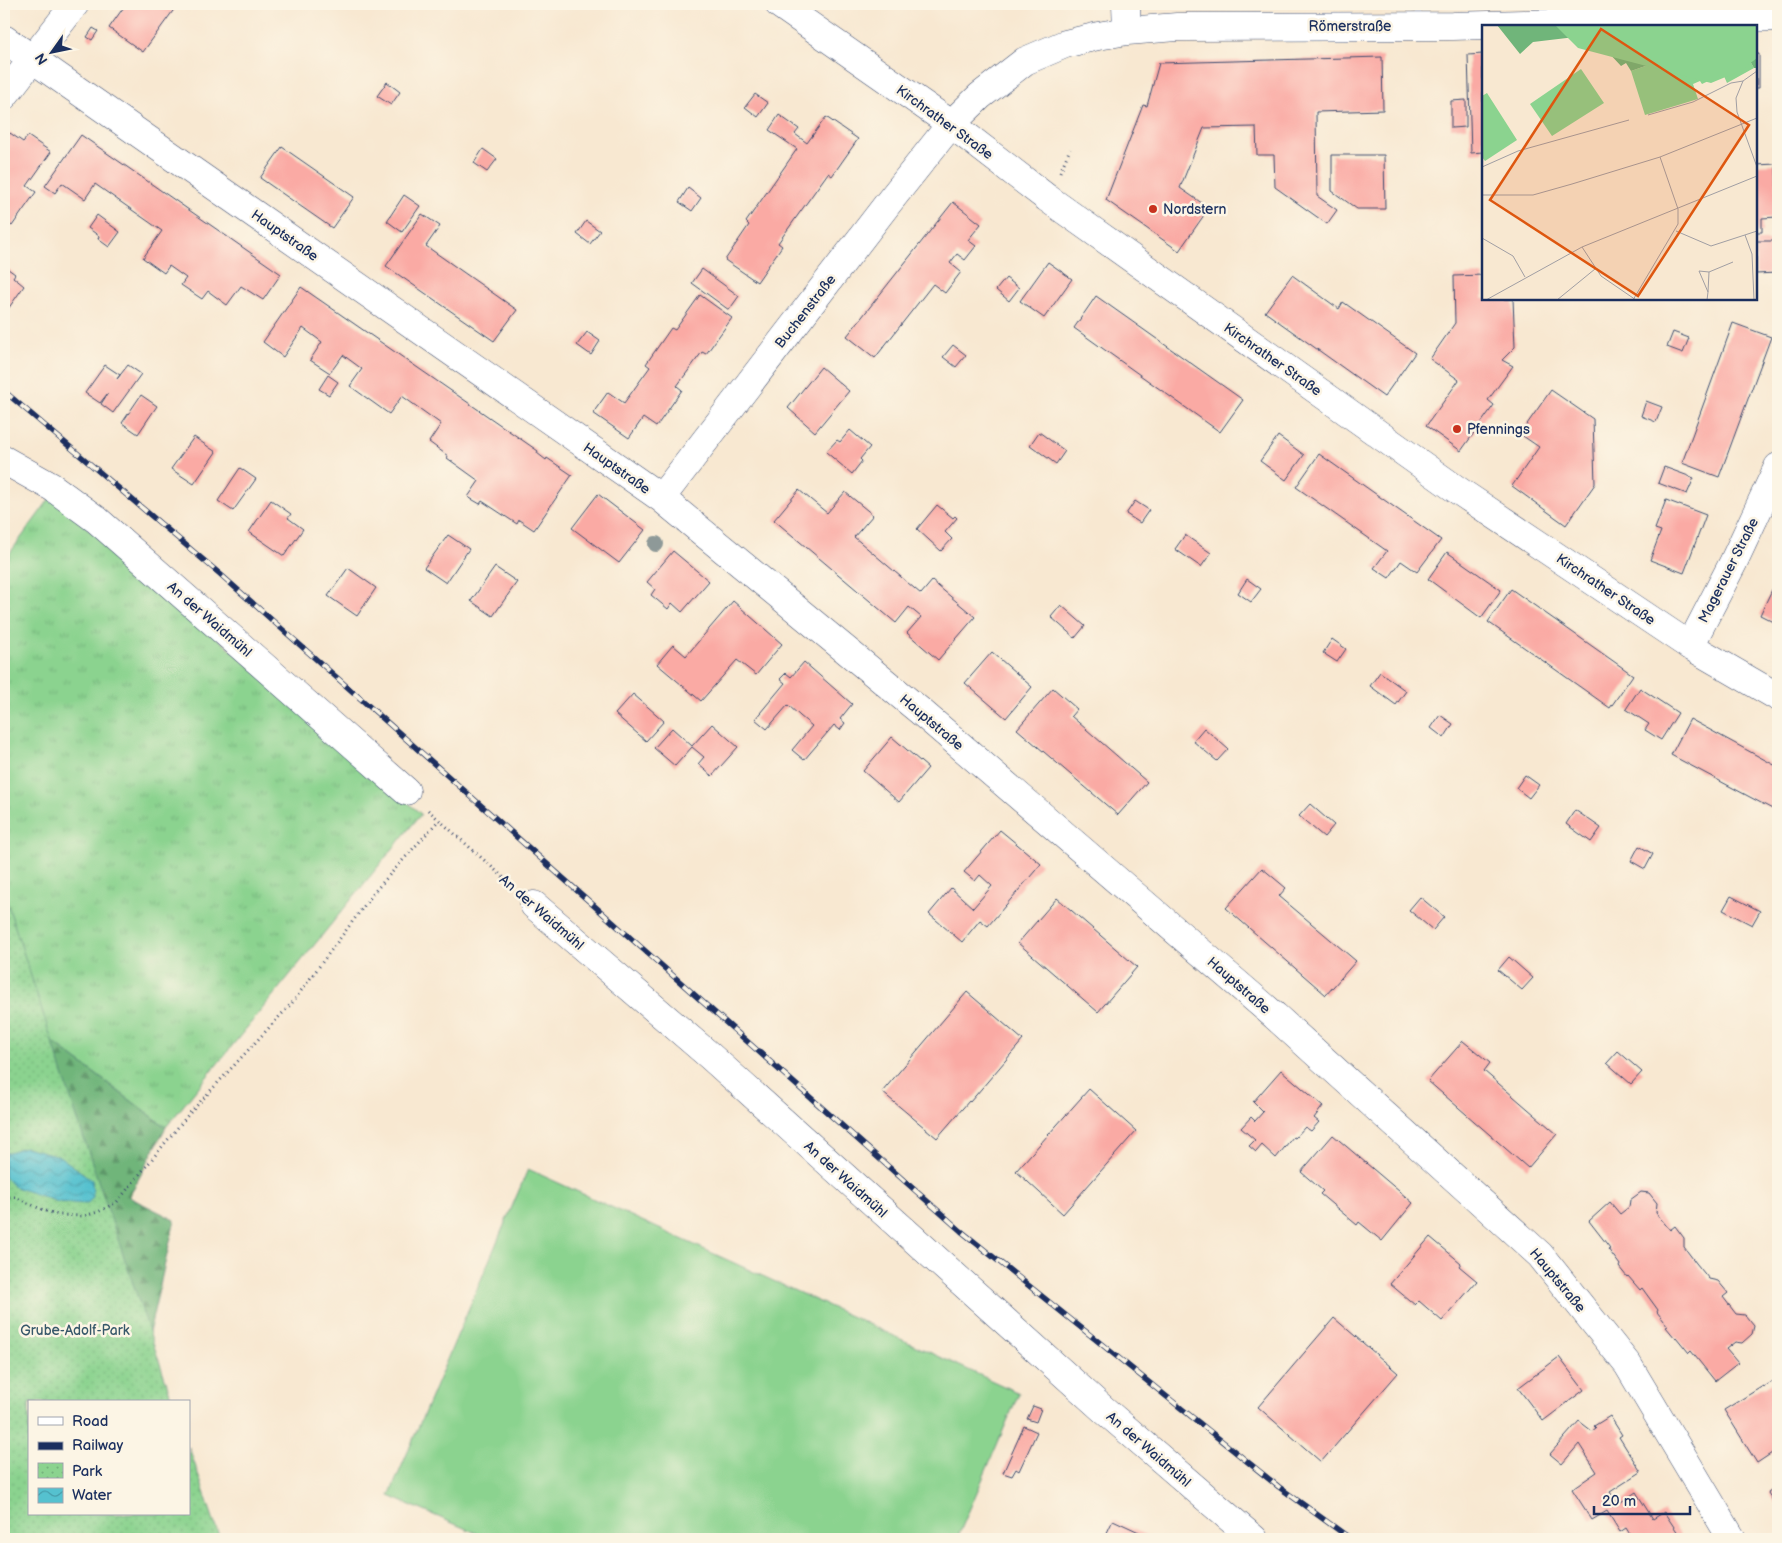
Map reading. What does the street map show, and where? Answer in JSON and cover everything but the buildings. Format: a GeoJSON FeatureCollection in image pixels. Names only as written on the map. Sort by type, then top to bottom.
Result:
{"type":"FeatureCollection","features":[{"type":"Feature","properties":{"kind":"street"},"geometry":{"type":"LineString","coordinates":[[4,96],[74,4]]}},
{"type":"Feature","properties":{"kind":"street","name":"Kirchrather Straße"},"geometry":{"type":"LineString","coordinates":[[779,4],[951,124],[1047,198],[1453,487],[1690,646],[1778,697]]}},
{"type":"Feature","properties":{"kind":"street"},"geometry":{"type":"LineString","coordinates":[[1126,4],[1127,31]]}},
{"type":"Feature","properties":{"kind":"street","name":"Römerstraße"},"geometry":{"type":"LineString","coordinates":[[1489,25],[1778,17]]}},
{"type":"Feature","properties":{"kind":"street","name":"Römerstraße"},"geometry":{"type":"LineString","coordinates":[[951,124],[980,96],[1025,61],[1066,44],[1098,36],[1127,31],[1177,27],[1482,25]]}},
{"type":"Feature","properties":{"kind":"street","name":"Hauptstraße"},"geometry":{"type":"LineString","coordinates":[[4,39],[661,498],[920,711],[1276,1016],[1540,1255],[1628,1365],[1732,1539]]}},
{"type":"Feature","properties":{"kind":"street","name":"Buchenstraße"},"geometry":{"type":"LineString","coordinates":[[661,498],[951,124]]}},
{"type":"Feature","properties":{"kind":"street","name":"An der Waidmühl"},"geometry":{"type":"LineString","coordinates":[[4,460],[52,487],[97,520],[406,791]]}},
{"type":"Feature","properties":{"kind":"street","name":"Magerauer Straße"},"geometry":{"type":"LineString","coordinates":[[1690,646],[1733,563],[1778,467]]}},
{"type":"Feature","properties":{"kind":"street","name":"An der Waidmühl"},"geometry":{"type":"LineString","coordinates":[[534,905],[710,1056],[1096,1402],[1254,1539]]}},
{"type":"Feature","properties":{"kind":"path","name":"An der Waidmühl"},"geometry":{"type":"LineString","coordinates":[[4,1197],[15,1197],[43,1210],[60,1215],[84,1216],[98,1212],[117,1202],[188,1115],[292,1003],[376,890],[439,820],[534,905]]}},
{"type":"Feature","properties":{"kind":"green space"},"geometry":{"type":"Polygon","coordinates":[[[51,497],[421,814],[166,1127],[42,1034],[4,1008],[4,561],[51,497]]]}},
{"type":"Feature","properties":{"kind":"green space","name":"Grube-Adolf-Park"},"geometry":{"type":"Polygon","coordinates":[[[4,893],[82,1133],[172,1400],[28,1400],[28,1516],[190,1516],[190,1450],[220,1539],[4,1539],[4,893]]]}},
{"type":"Feature","properties":{"kind":"green space","name":"Grube-Adolf-Park"},"geometry":{"type":"Polygon","coordinates":[[[4,1008],[42,1034],[166,1127],[129,1197],[175,1220],[133,1400],[28,1400],[28,1515],[4,1539],[4,1008]]]}},
{"type":"Feature","properties":{"kind":"green space"},"geometry":{"type":"Polygon","coordinates":[[[528,1169],[1019,1393],[957,1539],[490,1539],[389,1496],[528,1169]]]}},
{"type":"Feature","properties":{"kind":"water"},"geometry":{"type":"Polygon","coordinates":[[[25,1147],[59,1156],[92,1180],[93,1197],[87,1204],[58,1202],[13,1186],[4,1176],[4,1158],[6,1153],[25,1147]]]}},
{"type":"Feature","properties":{"kind":"railway"},"geometry":{"type":"LineString","coordinates":[[4,391],[220,574],[961,1231],[1279,1487],[1351,1539]]}},
{"type":"Feature","properties":{"kind":"place","name":"Nordstern"},"geometry":{"type":"Point","coordinates":[1153,209]}},
{"type":"Feature","properties":{"kind":"place","name":"Pfennings"},"geometry":{"type":"Point","coordinates":[1457,429]}}]}
